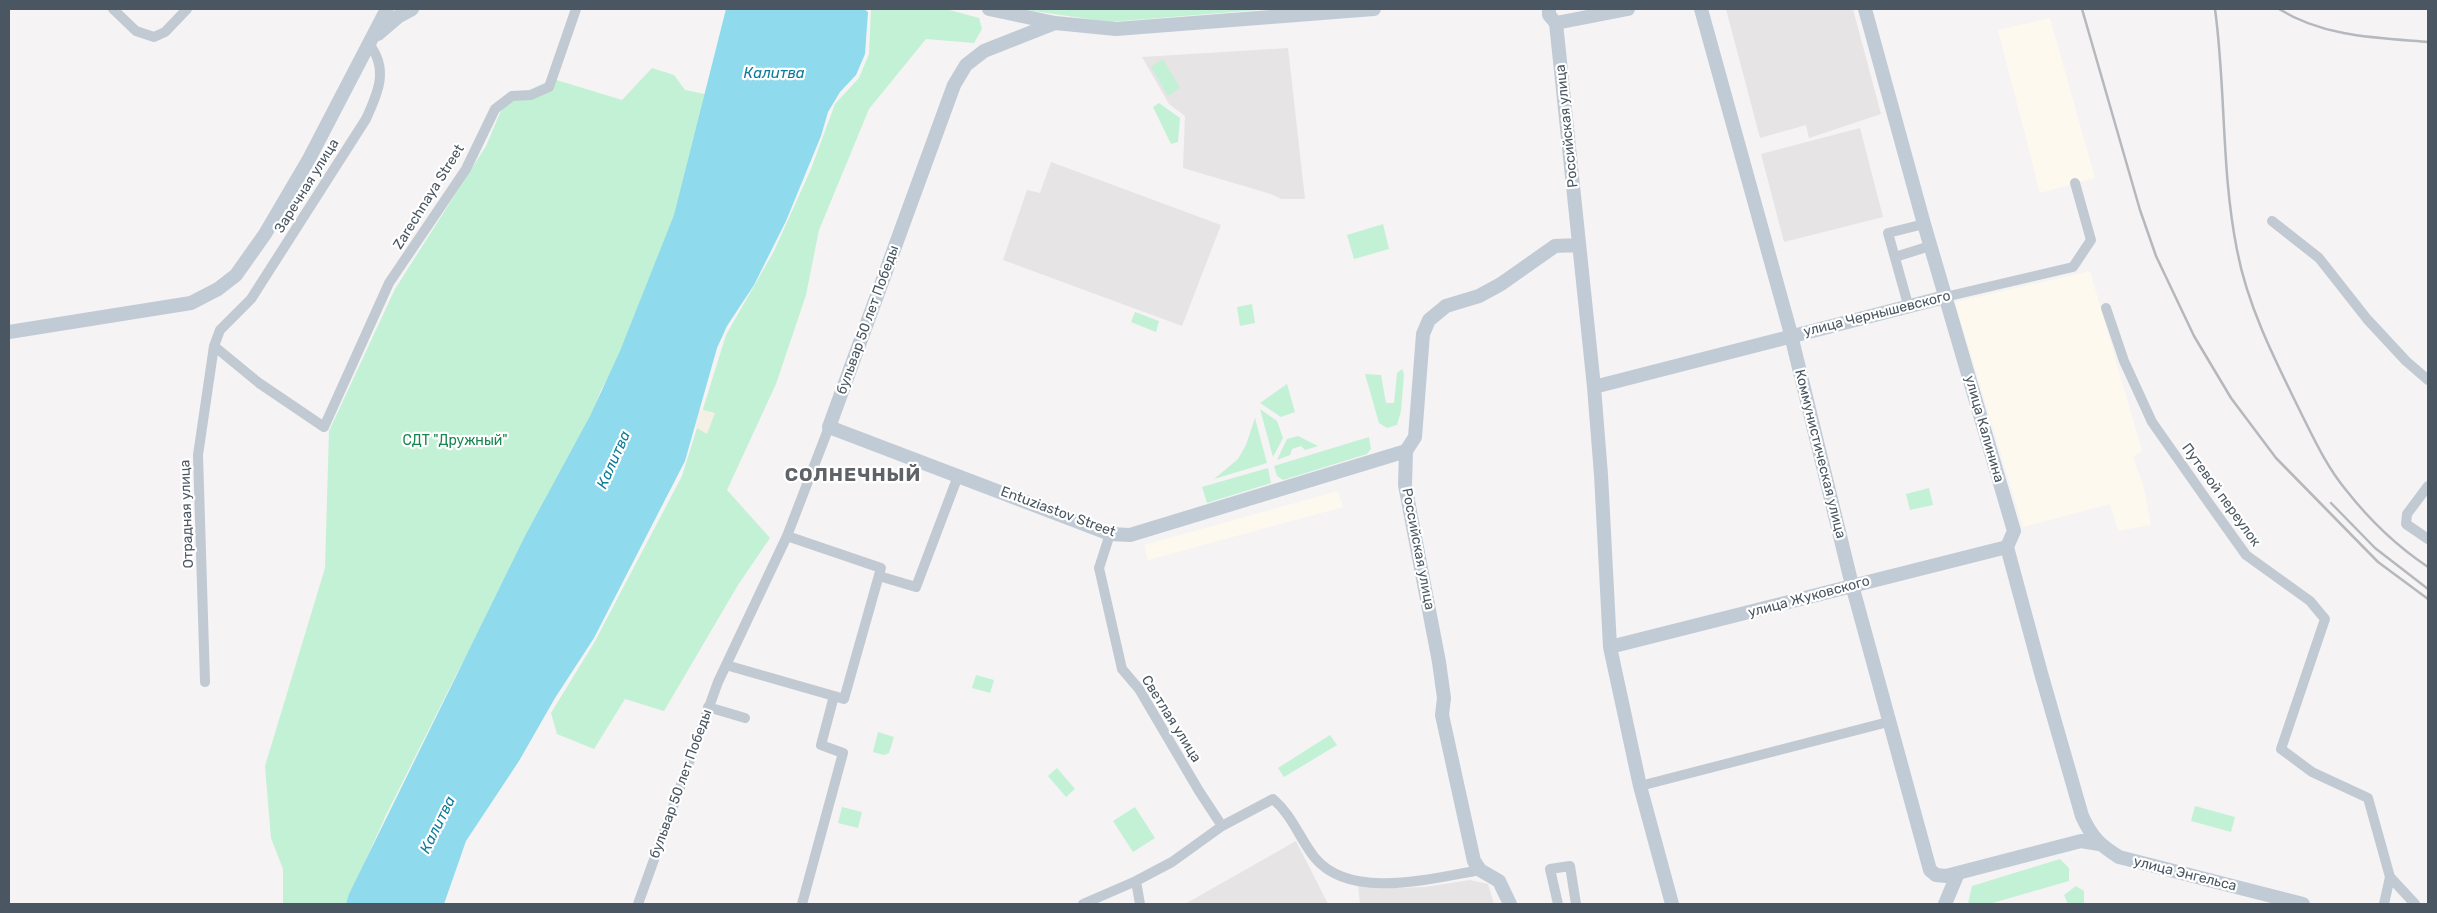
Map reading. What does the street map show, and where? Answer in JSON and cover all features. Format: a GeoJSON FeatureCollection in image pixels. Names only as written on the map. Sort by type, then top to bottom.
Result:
{"type":"FeatureCollection","features":[{"type":"Feature","properties":{"kind":"street"},"geometry":{"type":"LineString","coordinates":[[113,9],[136,31],[154,37],[165,32],[187,9]]}},
{"type":"Feature","properties":{"kind":"street"},"geometry":{"type":"LineString","coordinates":[[9,332],[191,302],[218,289],[236,275],[265,234],[309,159],[387,9]]}},
{"type":"Feature","properties":{"kind":"street"},"geometry":{"type":"LineString","coordinates":[[368,44],[398,16],[412,9]]}},
{"type":"Feature","properties":{"kind":"street","name":"Zarechnaya Street"},"geometry":{"type":"LineString","coordinates":[[214,346],[259,383],[324,427],[389,283],[466,169],[495,109],[512,96],[531,95],[549,87],[576,9]]}},
{"type":"Feature","properties":{"kind":"street"},"geometry":{"type":"LineString","coordinates":[[989,9],[1055,22],[1116,29],[1374,9]]}},
{"type":"Feature","properties":{"kind":"street"},"geometry":{"type":"LineString","coordinates":[[1548,14],[1628,9]]}},
{"type":"Feature","properties":{"kind":"street","name":"Коммунистическая улица"},"geometry":{"type":"LineString","coordinates":[[1701,9],[1790,335],[1888,722],[1930,870],[1936,874],[1946,876],[1958,873]]}},
{"type":"Feature","properties":{"kind":"street","name":"улица Калинина"},"geometry":{"type":"LineString","coordinates":[[1865,9],[1930,246],[2014,531],[2007,547],[2041,673],[2082,816],[2089,831],[2099,844]]}},
{"type":"Feature","properties":{"kind":"street","name":"Российская улица"},"geometry":{"type":"LineString","coordinates":[[1548,14],[1579,245],[1594,387],[1601,475],[1610,647],[1640,786],[1672,904]]}},
{"type":"Feature","properties":{"kind":"street","name":"бульвар 50 лет Победы"},"geometry":{"type":"LineString","coordinates":[[638,904],[708,707],[786,536],[829,427],[954,85],[966,65],[984,51],[1055,22]]}},
{"type":"Feature","properties":{"kind":"street","name":"Заречная улица"},"geometry":{"type":"LineString","coordinates":[[220,330],[251,299],[366,119],[380,90],[380,64],[368,44]]}},
{"type":"Feature","properties":{"kind":"street","name":"улица Чернышевского"},"geometry":{"type":"LineString","coordinates":[[1594,387],[1790,335],[1909,308],[1945,297],[2073,267],[2091,240],[2075,183]]}},
{"type":"Feature","properties":{"kind":"street"},"geometry":{"type":"LineString","coordinates":[[2272,220],[2318,258],[2367,319],[2406,361],[2428,380]]}},
{"type":"Feature","properties":{"kind":"street"},"geometry":{"type":"LineString","coordinates":[[1909,308],[1896,256],[1888,233],[1924,224]]}},
{"type":"Feature","properties":{"kind":"street","name":"Российская улица"},"geometry":{"type":"LineString","coordinates":[[1480,870],[1474,861],[1442,715],[1444,698],[1439,662],[1405,485],[1406,451],[1415,437],[1422,334],[1429,320],[1446,306],[1479,296],[1501,284],[1555,246],[1579,245]]}},
{"type":"Feature","properties":{"kind":"street"},"geometry":{"type":"LineString","coordinates":[[1896,256],[1930,246]]}},
{"type":"Feature","properties":{"kind":"street","name":"Путевой переулок"},"geometry":{"type":"LineString","coordinates":[[2106,308],[2124,361],[2152,422],[2206,499],[2246,555],[2310,600],[2326,619],[2281,749],[2312,772],[2368,798],[2392,879],[2415,904]]}},
{"type":"Feature","properties":{"kind":"street","name":"Отрадная улица"},"geometry":{"type":"LineString","coordinates":[[205,682],[198,455],[214,346],[220,330]]}},
{"type":"Feature","properties":{"kind":"street","name":"Entuziastov Street"},"geometry":{"type":"LineString","coordinates":[[829,427],[1110,534],[1130,535],[1406,451]]}},
{"type":"Feature","properties":{"kind":"street"},"geometry":{"type":"LineString","coordinates":[[879,576],[916,587],[958,476]]}},
{"type":"Feature","properties":{"kind":"street"},"geometry":{"type":"LineString","coordinates":[[2428,486],[2407,514],[2406,524],[2428,539]]}},
{"type":"Feature","properties":{"kind":"street","name":"Светлая улица"},"geometry":{"type":"LineString","coordinates":[[1110,534],[1099,568],[1122,668],[1140,689],[1199,791],[1222,826]]}},
{"type":"Feature","properties":{"kind":"street"},"geometry":{"type":"LineString","coordinates":[[786,536],[881,568],[839,698],[821,745],[843,753],[802,904]]}},
{"type":"Feature","properties":{"kind":"street","name":"улица Жуковского"},"geometry":{"type":"LineString","coordinates":[[1610,647],[2007,547]]}},
{"type":"Feature","properties":{"kind":"street"},"geometry":{"type":"LineString","coordinates":[[726,665],[839,698]]}},
{"type":"Feature","properties":{"kind":"street"},"geometry":{"type":"LineString","coordinates":[[708,707],[745,718]]}},
{"type":"Feature","properties":{"kind":"street"},"geometry":{"type":"LineString","coordinates":[[1640,786],[1888,722]]}},
{"type":"Feature","properties":{"kind":"street"},"geometry":{"type":"LineString","coordinates":[[1083,904],[1136,881],[1172,862],[1222,826],[1273,799],[1287,811],[1296,830],[1315,858],[1330,872],[1364,882],[1400,883],[1480,870],[1499,881],[1510,904]]}},
{"type":"Feature","properties":{"kind":"street"},"geometry":{"type":"LineString","coordinates":[[1944,904],[1958,873],[2081,841],[2099,844]]}},
{"type":"Feature","properties":{"kind":"street","name":"улица Энгельса"},"geometry":{"type":"LineString","coordinates":[[2099,844],[2119,857],[2128,860],[2302,904]]}},
{"type":"Feature","properties":{"kind":"street"},"geometry":{"type":"LineString","coordinates":[[1558,904],[1550,869],[1570,866],[1576,904]]}},
{"type":"Feature","properties":{"kind":"street"},"geometry":{"type":"LineString","coordinates":[[2384,904],[2392,879]]}},
{"type":"Feature","properties":{"kind":"street"},"geometry":{"type":"LineString","coordinates":[[1136,881],[1140,904]]}},
{"type":"Feature","properties":{"kind":"shaded area"},"geometry":{"type":"Polygon","coordinates":[[[1726,9],[1853,9],[1881,114],[1809,138],[1806,125],[1760,138],[1726,9]]]}},
{"type":"Feature","properties":{"kind":"shaded area"},"geometry":{"type":"Polygon","coordinates":[[[2050,18],[2095,178],[2040,193],[1998,30],[2050,18]]]}},
{"type":"Feature","properties":{"kind":"shaded area"},"geometry":{"type":"Polygon","coordinates":[[[1288,48],[1305,199],[1281,199],[1271,194],[1183,168],[1185,116],[1169,104],[1142,57],[1288,48]]]}},
{"type":"Feature","properties":{"kind":"shaded area"},"geometry":{"type":"Polygon","coordinates":[[[1860,128],[1883,217],[1784,242],[1761,154],[1860,128]]]}},
{"type":"Feature","properties":{"kind":"shaded area"},"geometry":{"type":"Polygon","coordinates":[[[1051,162],[1221,225],[1182,326],[1003,260],[1027,190],[1040,193],[1051,162]]]}},
{"type":"Feature","properties":{"kind":"shaded area"},"geometry":{"type":"Polygon","coordinates":[[[2090,271],[2142,451],[2133,457],[2144,488],[2151,525],[2118,531],[2110,504],[2023,527],[1955,302],[2090,271]]]}},
{"type":"Feature","properties":{"kind":"shaded area"},"geometry":{"type":"Polygon","coordinates":[[[1338,491],[1343,507],[1148,560],[1144,545],[1338,491]]]}},
{"type":"Feature","properties":{"kind":"shaded area"},"geometry":{"type":"Polygon","coordinates":[[[1296,841],[1328,904],[1185,904],[1245,870],[1296,841]]]}},
{"type":"Feature","properties":{"kind":"shaded area"},"geometry":{"type":"Polygon","coordinates":[[[1470,880],[1488,884],[1494,904],[1360,904],[1358,884],[1394,888],[1425,887],[1470,880]]]}},
{"type":"Feature","properties":{"kind":"green space"},"geometry":{"type":"Polygon","coordinates":[[[871,9],[946,9],[979,18],[982,29],[974,43],[926,39],[869,109],[819,230],[806,295],[776,384],[727,490],[770,538],[738,585],[664,711],[625,699],[594,749],[557,734],[551,713],[594,643],[682,476],[726,335],[774,251],[811,169],[835,104],[859,78],[869,54],[871,9]]]}},
{"type":"Feature","properties":{"kind":"green space"},"geometry":{"type":"Polygon","coordinates":[[[1020,9],[1271,9],[1109,22],[1020,9]]]}},
{"type":"Feature","properties":{"kind":"green space"},"geometry":{"type":"Polygon","coordinates":[[[1163,59],[1180,88],[1168,96],[1151,67],[1163,59]]]}},
{"type":"Feature","properties":{"kind":"green space","name":"СДТ \"Дружный\""},"geometry":{"type":"Polygon","coordinates":[[[652,68],[674,75],[685,90],[715,96],[699,156],[636,328],[601,390],[562,492],[457,673],[386,815],[346,904],[283,904],[283,869],[271,838],[265,766],[325,568],[329,431],[395,289],[486,146],[505,101],[553,79],[622,100],[652,68]]]}},
{"type":"Feature","properties":{"kind":"green space"},"geometry":{"type":"Polygon","coordinates":[[[1159,103],[1180,118],[1178,142],[1171,144],[1153,107],[1159,103]]]}},
{"type":"Feature","properties":{"kind":"green space"},"geometry":{"type":"Polygon","coordinates":[[[1383,224],[1389,249],[1354,259],[1347,235],[1383,224]]]}},
{"type":"Feature","properties":{"kind":"green space"},"geometry":{"type":"Polygon","coordinates":[[[1252,304],[1255,323],[1240,326],[1237,307],[1252,304]]]}},
{"type":"Feature","properties":{"kind":"green space"},"geometry":{"type":"Polygon","coordinates":[[[1135,312],[1159,321],[1156,332],[1131,322],[1135,312]]]}},
{"type":"Feature","properties":{"kind":"green space"},"geometry":{"type":"Polygon","coordinates":[[[1402,369],[1404,374],[1401,411],[1397,425],[1387,428],[1379,423],[1365,374],[1381,375],[1386,403],[1394,403],[1397,373],[1402,369]]]}},
{"type":"Feature","properties":{"kind":"green space"},"geometry":{"type":"Polygon","coordinates":[[[1287,384],[1295,412],[1281,417],[1260,403],[1287,384]]]}},
{"type":"Feature","properties":{"kind":"green space"},"geometry":{"type":"Polygon","coordinates":[[[1260,409],[1277,421],[1283,438],[1273,457],[1260,409]]]}},
{"type":"Feature","properties":{"kind":"green space"},"geometry":{"type":"Polygon","coordinates":[[[1255,418],[1267,463],[1214,479],[1238,459],[1246,445],[1255,418]]]}},
{"type":"Feature","properties":{"kind":"green space"},"geometry":{"type":"Polygon","coordinates":[[[1298,436],[1318,446],[1305,450],[1301,446],[1292,449],[1290,455],[1277,460],[1287,439],[1298,436]]]}},
{"type":"Feature","properties":{"kind":"green space"},"geometry":{"type":"Polygon","coordinates":[[[1369,437],[1371,449],[1367,454],[1283,480],[1277,476],[1274,466],[1369,437]]]}},
{"type":"Feature","properties":{"kind":"green space"},"geometry":{"type":"Polygon","coordinates":[[[1268,468],[1271,483],[1207,503],[1202,487],[1268,468]]]}},
{"type":"Feature","properties":{"kind":"green space"},"geometry":{"type":"Polygon","coordinates":[[[1929,488],[1933,505],[1910,510],[1906,494],[1929,488]]]}},
{"type":"Feature","properties":{"kind":"green space"},"geometry":{"type":"Polygon","coordinates":[[[976,675],[994,680],[990,693],[972,688],[976,675]]]}},
{"type":"Feature","properties":{"kind":"green space"},"geometry":{"type":"Polygon","coordinates":[[[878,732],[894,737],[889,753],[884,755],[873,752],[878,732]]]}},
{"type":"Feature","properties":{"kind":"green space"},"geometry":{"type":"Polygon","coordinates":[[[1330,735],[1337,745],[1284,777],[1278,768],[1330,735]]]}},
{"type":"Feature","properties":{"kind":"green space"},"geometry":{"type":"Polygon","coordinates":[[[1057,768],[1075,789],[1066,797],[1048,776],[1057,768]]]}},
{"type":"Feature","properties":{"kind":"green space"},"geometry":{"type":"Polygon","coordinates":[[[2195,806],[2235,817],[2231,832],[2191,821],[2195,806]]]}},
{"type":"Feature","properties":{"kind":"green space"},"geometry":{"type":"Polygon","coordinates":[[[842,807],[862,812],[858,828],[838,823],[842,807]]]}},
{"type":"Feature","properties":{"kind":"green space"},"geometry":{"type":"Polygon","coordinates":[[[1135,807],[1155,838],[1133,852],[1113,821],[1135,807]]]}},
{"type":"Feature","properties":{"kind":"green space"},"geometry":{"type":"Polygon","coordinates":[[[2060,859],[2069,868],[2069,881],[1989,904],[1968,904],[1972,886],[2060,859]]]}},
{"type":"Feature","properties":{"kind":"green space"},"geometry":{"type":"Polygon","coordinates":[[[2076,886],[2084,891],[2084,904],[2068,904],[2064,895],[2076,886]]]}},
{"type":"Feature","properties":{"kind":"sand"},"geometry":{"type":"Polygon","coordinates":[[[700,409],[715,413],[707,434],[695,427],[700,409]]]}},
{"type":"Feature","properties":{"kind":"water","name":"Калитва"},"geometry":{"type":"Polygon","coordinates":[[[726,9],[864,9],[868,12],[865,54],[856,75],[840,92],[828,112],[821,136],[786,221],[754,285],[727,326],[717,348],[685,461],[594,638],[555,698],[519,761],[466,841],[444,904],[346,904],[349,894],[526,534],[590,416],[620,351],[674,215],[726,9]]]}},
{"type":"Feature","properties":{"kind":"railway"},"geometry":{"type":"LineString","coordinates":[[2082,9],[2140,210],[2156,256],[2194,336],[2231,398],[2276,458],[2378,562],[2428,599]]}},
{"type":"Feature","properties":{"kind":"railway"},"geometry":{"type":"LineString","coordinates":[[2215,9],[2221,69],[2228,190],[2232,220],[2242,272],[2256,314],[2292,395],[2327,463],[2339,481],[2374,521],[2395,541],[2428,567]]}},
{"type":"Feature","properties":{"kind":"railway"},"geometry":{"type":"LineString","coordinates":[[2279,9],[2296,18],[2332,31],[2370,37],[2428,42]]}},
{"type":"Feature","properties":{"kind":"railway"},"geometry":{"type":"LineString","coordinates":[[2331,503],[2375,548],[2428,589]]}},
{"type":"Feature","properties":{"kind":"district","name":"СОЛНЕЧНЫЙ"},"geometry":{"type":"Point","coordinates":[853,476]}}]}
